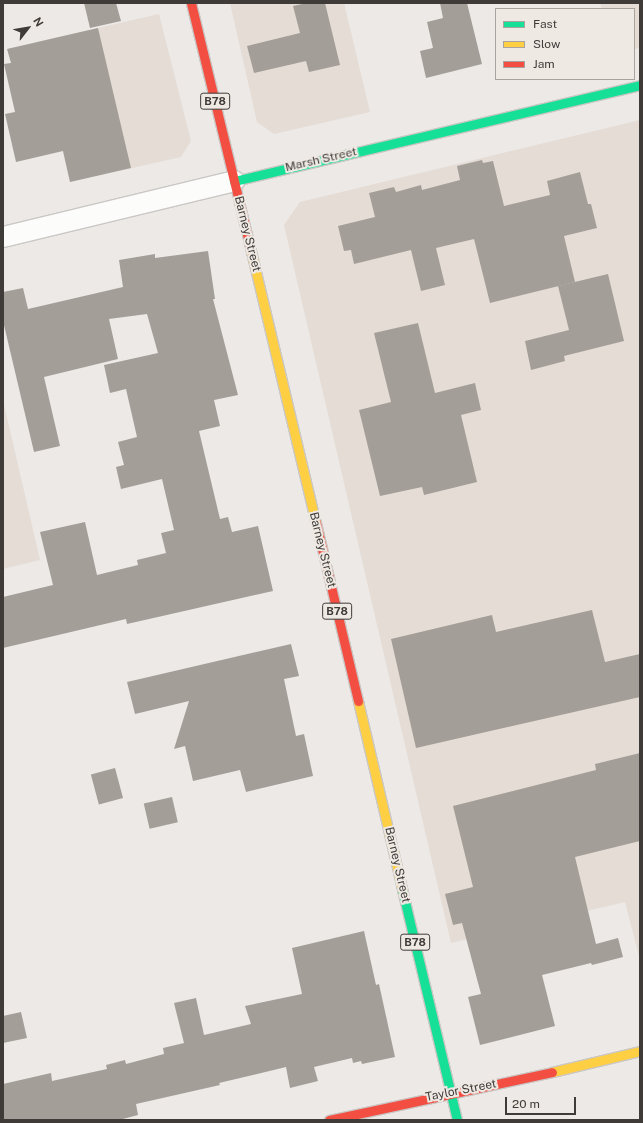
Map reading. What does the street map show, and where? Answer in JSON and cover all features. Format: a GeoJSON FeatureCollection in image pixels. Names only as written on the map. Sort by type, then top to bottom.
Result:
{"type":"FeatureCollection","features":[{"type":"Feature","properties":{"kind":"main road","name":"Barney Street"},"geometry":{"type":"LineString","coordinates":[[190,3],[234,181],[457,1120]]}},
{"type":"Feature","properties":{"kind":"main road","name":"Marsh Street"},"geometry":{"type":"LineString","coordinates":[[234,181],[640,85]]}},
{"type":"Feature","properties":{"kind":"main road","name":"Taylor Street"},"geometry":{"type":"LineString","coordinates":[[330,1120],[640,1051]]}},
{"type":"Feature","properties":{"kind":"street","name":"Marsh Street"},"geometry":{"type":"LineString","coordinates":[[3,237],[234,181]]}},
{"type":"Feature","properties":{"kind":"shaded area"},"geometry":{"type":"Polygon","coordinates":[[[230,3],[344,3],[370,112],[274,134],[257,122],[230,3]]]}},
{"type":"Feature","properties":{"kind":"shaded area"},"geometry":{"type":"Polygon","coordinates":[[[600,3],[640,3],[640,48],[635,49],[635,8],[602,8],[600,3]]]}},
{"type":"Feature","properties":{"kind":"shaded area"},"geometry":{"type":"Polygon","coordinates":[[[159,14],[191,141],[181,157],[70,182],[37,42],[159,14]]]}},
{"type":"Feature","properties":{"kind":"shaded area"},"geometry":{"type":"Polygon","coordinates":[[[640,120],[640,960],[625,902],[451,943],[284,225],[300,202],[640,120]]]}},
{"type":"Feature","properties":{"kind":"shaded area"},"geometry":{"type":"Polygon","coordinates":[[[3,400],[40,560],[3,569],[3,400]]]}},
{"type":"Feature","properties":{"kind":"building"},"geometry":{"type":"Polygon","coordinates":[[[84,3],[116,3],[121,21],[90,28],[84,3]]]}},
{"type":"Feature","properties":{"kind":"building"},"geometry":{"type":"Polygon","coordinates":[[[307,3],[325,3],[340,65],[309,72],[306,61],[254,73],[247,46],[300,33],[293,6],[307,3]]]}},
{"type":"Feature","properties":{"kind":"building"},"geometry":{"type":"Polygon","coordinates":[[[440,3],[467,3],[482,64],[426,78],[420,51],[433,48],[427,22],[443,18],[440,3]]]}},
{"type":"Feature","properties":{"kind":"building"},"geometry":{"type":"Polygon","coordinates":[[[98,28],[131,168],[70,182],[63,151],[16,162],[5,114],[15,112],[4,64],[11,63],[7,49],[98,28]]]}},
{"type":"Feature","properties":{"kind":"building"},"geometry":{"type":"Polygon","coordinates":[[[482,160],[483,163],[493,161],[504,206],[550,195],[547,181],[580,172],[588,204],[591,204],[597,228],[564,236],[575,282],[490,303],[474,239],[436,248],[445,285],[421,291],[411,250],[354,264],[351,250],[344,251],[338,226],[375,217],[369,193],[394,187],[396,192],[421,185],[422,190],[460,180],[457,166],[482,160]]]}},
{"type":"Feature","properties":{"kind":"building"},"geometry":{"type":"Polygon","coordinates":[[[208,251],[215,299],[213,299],[238,395],[214,400],[220,426],[199,431],[220,519],[228,517],[232,532],[258,526],[273,591],[127,624],[126,619],[3,648],[3,597],[53,585],[40,532],[85,522],[97,575],[138,565],[137,560],[166,553],[161,533],[174,530],[162,479],[121,489],[116,467],[124,465],[118,442],[137,437],[126,389],[110,393],[104,365],[158,353],[147,314],[109,319],[118,359],[44,377],[60,446],[34,452],[3,321],[3,292],[23,288],[28,309],[123,287],[119,260],[155,254],[155,258],[208,251]]]}},
{"type":"Feature","properties":{"kind":"building"},"geometry":{"type":"Polygon","coordinates":[[[608,274],[624,341],[564,356],[565,361],[531,370],[525,341],[569,330],[558,286],[608,274]]]}},
{"type":"Feature","properties":{"kind":"building"},"geometry":{"type":"Polygon","coordinates":[[[418,323],[435,393],[475,383],[481,410],[461,415],[477,482],[424,495],[422,487],[380,496],[359,410],[391,402],[374,333],[418,323]]]}},
{"type":"Feature","properties":{"kind":"building"},"geometry":{"type":"Polygon","coordinates":[[[592,610],[605,662],[640,654],[640,697],[416,748],[391,639],[492,615],[496,632],[592,610]]]}},
{"type":"Feature","properties":{"kind":"building"},"geometry":{"type":"Polygon","coordinates":[[[291,644],[299,676],[284,679],[296,736],[304,734],[313,776],[246,792],[240,770],[193,781],[185,746],[174,749],[189,701],[135,714],[127,682],[291,644]]]}},
{"type":"Feature","properties":{"kind":"building"},"geometry":{"type":"Polygon","coordinates":[[[640,753],[640,841],[575,857],[596,944],[618,938],[623,957],[542,975],[555,1026],[480,1045],[468,997],[481,994],[462,923],[453,925],[445,894],[473,887],[453,806],[596,770],[595,764],[640,753]]]}},
{"type":"Feature","properties":{"kind":"building"},"geometry":{"type":"Polygon","coordinates":[[[115,768],[123,798],[99,804],[91,774],[115,768]]]}},
{"type":"Feature","properties":{"kind":"building"},"geometry":{"type":"Polygon","coordinates":[[[172,797],[178,822],[150,829],[144,804],[172,797]]]}},
{"type":"Feature","properties":{"kind":"building"},"geometry":{"type":"Polygon","coordinates":[[[364,931],[376,985],[379,984],[395,1057],[362,1064],[361,1061],[353,1063],[352,1058],[314,1067],[318,1081],[290,1088],[286,1067],[219,1083],[220,1085],[136,1104],[138,1115],[119,1120],[3,1120],[3,1084],[51,1073],[52,1081],[107,1069],[106,1065],[125,1060],[126,1064],[164,1054],[163,1048],[184,1043],[174,1003],[196,998],[204,1035],[251,1024],[245,1006],[302,994],[292,948],[364,931]]]}},
{"type":"Feature","properties":{"kind":"building"},"geometry":{"type":"Polygon","coordinates":[[[21,1012],[27,1038],[3,1043],[3,1016],[21,1012]]]}},
{"type":"Feature","properties":{"kind":"traffic: fast"},"geometry":{"type":"LineString","coordinates":[[234,181],[640,85]]}},
{"type":"Feature","properties":{"kind":"traffic: fast"},"geometry":{"type":"LineString","coordinates":[[402,889],[457,1120]]}},
{"type":"Feature","properties":{"kind":"traffic: slow"},"geometry":{"type":"LineString","coordinates":[[251,251],[316,523]]}},
{"type":"Feature","properties":{"kind":"traffic: slow"},"geometry":{"type":"LineString","coordinates":[[358,701],[402,889]]}},
{"type":"Feature","properties":{"kind":"traffic: slow"},"geometry":{"type":"LineString","coordinates":[[552,1072],[640,1051]]}},
{"type":"Feature","properties":{"kind":"traffic: jam"},"geometry":{"type":"LineString","coordinates":[[191,3],[251,251]]}},
{"type":"Feature","properties":{"kind":"traffic: jam"},"geometry":{"type":"LineString","coordinates":[[316,523],[358,701]]}},
{"type":"Feature","properties":{"kind":"traffic: jam"},"geometry":{"type":"LineString","coordinates":[[329,1120],[552,1072]]}}]}
